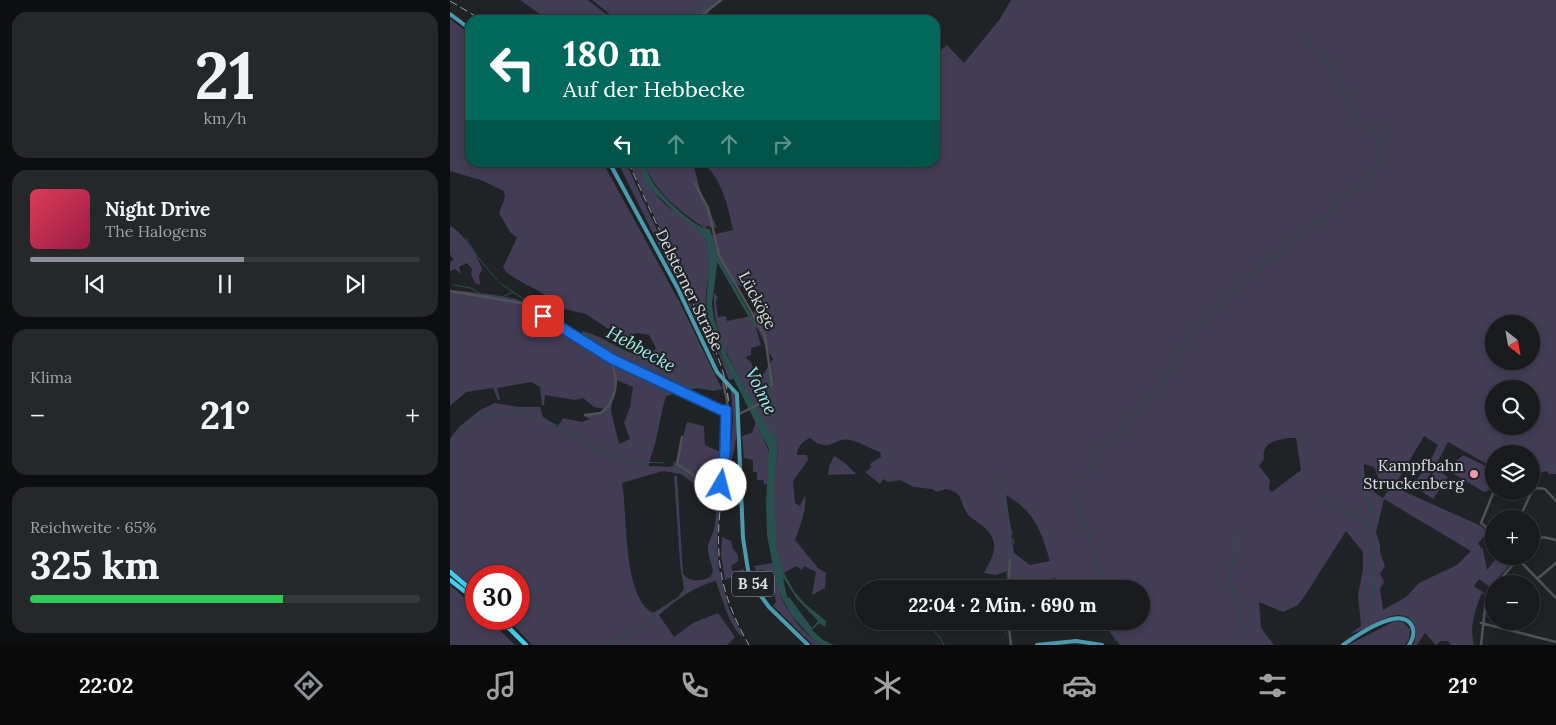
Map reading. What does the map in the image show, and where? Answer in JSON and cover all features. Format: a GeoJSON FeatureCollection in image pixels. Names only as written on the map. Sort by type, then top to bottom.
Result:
{"type":"FeatureCollection","features":[{"type":"Feature","properties":{"kind":"highway"},"geometry":{"type":"LineString","coordinates":[[450,572],[465,585]]}},
{"type":"Feature","properties":{"kind":"highway"},"geometry":{"type":"LineString","coordinates":[[450,580],[465,592]]}},
{"type":"Feature","properties":{"kind":"highway"},"geometry":{"type":"LineString","coordinates":[[513,630],[527,645]]}},
{"type":"Feature","properties":{"kind":"main road"},"geometry":{"type":"LineString","coordinates":[[450,14],[465,26]]}},
{"type":"Feature","properties":{"kind":"main road","name":"Delsterner Straße"},"geometry":{"type":"LineString","coordinates":[[612,167],[677,287],[715,368],[737,394],[743,538],[748,570],[758,592],[769,607],[808,645]]}},
{"type":"Feature","properties":{"kind":"main road"},"geometry":{"type":"LineString","coordinates":[[1343,645],[1366,630],[1396,618],[1408,621],[1412,627],[1413,636],[1409,645]]}},
{"type":"Feature","properties":{"kind":"main road"},"geometry":{"type":"LineString","coordinates":[[1037,645],[1062,641],[1102,645]]}},
{"type":"Feature","properties":{"kind":"street"},"geometry":{"type":"LineString","coordinates":[[702,15],[721,0]]}},
{"type":"Feature","properties":{"kind":"street","name":"Lücköge"},"geometry":{"type":"LineString","coordinates":[[695,184],[708,208],[720,255],[765,336],[772,376],[771,386],[762,391],[762,401],[758,405],[739,414]]}},
{"type":"Feature","properties":{"kind":"street"},"geometry":{"type":"LineString","coordinates":[[450,291],[489,299],[508,299],[521,303],[612,359],[721,410],[726,410]]}},
{"type":"Feature","properties":{"kind":"street"},"geometry":{"type":"LineString","coordinates":[[585,415],[601,413],[612,400],[616,390],[616,380],[611,362],[612,359]]}},
{"type":"Feature","properties":{"kind":"street"},"geometry":{"type":"LineString","coordinates":[[682,437],[677,464],[713,488],[719,487],[725,452],[727,399],[723,388],[724,380]]}},
{"type":"Feature","properties":{"kind":"street"},"geometry":{"type":"LineString","coordinates":[[1523,510],[1532,491],[1537,488],[1545,489],[1556,501]]}},
{"type":"Feature","properties":{"kind":"street"},"geometry":{"type":"LineString","coordinates":[[1485,513],[1481,523],[1485,526]]}},
{"type":"Feature","properties":{"kind":"street"},"geometry":{"type":"LineString","coordinates":[[1540,539],[1543,537],[1556,540]]}},
{"type":"Feature","properties":{"kind":"street"},"geometry":{"type":"LineString","coordinates":[[1009,580],[1010,560]]}},
{"type":"Feature","properties":{"kind":"street"},"geometry":{"type":"LineString","coordinates":[[1540,577],[1556,563]]}},
{"type":"Feature","properties":{"kind":"street"},"geometry":{"type":"LineString","coordinates":[[1504,575],[1512,565]]}},
{"type":"Feature","properties":{"kind":"street"},"geometry":{"type":"LineString","coordinates":[[1525,565],[1534,575]]}},
{"type":"Feature","properties":{"kind":"street"},"geometry":{"type":"LineString","coordinates":[[1540,581],[1556,598]]}},
{"type":"Feature","properties":{"kind":"street"},"geometry":{"type":"LineString","coordinates":[[1481,645],[1485,609]]}},
{"type":"Feature","properties":{"kind":"street"},"geometry":{"type":"LineString","coordinates":[[1482,623],[1556,642]]}},
{"type":"Feature","properties":{"kind":"street"},"geometry":{"type":"LineString","coordinates":[[1009,630],[1011,645]]}},
{"type":"Feature","properties":{"kind":"shaded area"},"geometry":{"type":"Polygon","coordinates":[[[520,0],[588,0],[607,15],[541,15],[520,0]]]}},
{"type":"Feature","properties":{"kind":"shaded area"},"geometry":{"type":"Polygon","coordinates":[[[592,0],[723,0],[708,11],[708,15],[611,15],[592,0]]]}},
{"type":"Feature","properties":{"kind":"shaded area"},"geometry":{"type":"Polygon","coordinates":[[[1011,0],[1556,0],[1556,474],[1549,474],[1547,471],[1540,473],[1540,445],[1485,445],[1485,463],[1448,442],[1434,469],[1419,490],[1412,485],[1428,465],[1438,445],[1424,436],[1395,485],[1379,479],[1374,467],[1364,464],[1368,484],[1383,498],[1391,486],[1481,526],[1485,530],[1485,535],[1478,544],[1483,549],[1487,570],[1491,565],[1510,565],[1501,575],[1485,575],[1485,583],[1479,579],[1474,586],[1485,594],[1482,593],[1472,625],[1474,645],[1451,645],[1448,641],[1441,641],[1436,645],[1425,633],[1417,645],[1413,645],[1416,635],[1412,621],[1399,615],[1386,618],[1362,630],[1351,633],[1361,626],[1358,595],[1363,569],[1363,552],[1346,531],[1298,605],[1283,612],[1259,602],[1261,628],[1274,645],[1120,645],[1108,630],[1150,630],[1150,580],[1057,580],[1055,578],[1048,580],[1010,580],[1007,571],[996,575],[984,573],[993,552],[993,540],[986,529],[968,514],[955,492],[945,489],[937,492],[932,489],[914,487],[900,480],[888,482],[883,479],[880,484],[865,472],[871,468],[870,464],[881,457],[880,452],[858,442],[845,439],[828,445],[817,443],[810,438],[805,441],[798,449],[797,455],[807,455],[808,460],[793,481],[795,503],[800,506],[805,495],[803,518],[795,540],[818,568],[826,573],[825,588],[812,595],[816,572],[804,566],[802,570],[796,566],[784,573],[777,548],[773,520],[773,492],[777,448],[724,348],[716,321],[714,293],[718,297],[716,302],[718,317],[726,316],[727,321],[751,316],[757,309],[750,290],[728,281],[715,252],[712,235],[733,230],[720,185],[708,167],[940,167],[940,50],[947,45],[964,63],[1000,19],[1011,0]],[[755,325],[761,345],[751,348],[751,355],[745,357],[751,362],[758,383],[773,359],[755,325]],[[1296,438],[1274,441],[1265,449],[1264,459],[1259,466],[1270,480],[1269,489],[1272,492],[1301,470],[1296,438]],[[1006,495],[1014,553],[1030,565],[1050,561],[1036,523],[1024,508],[1006,495]],[[1384,499],[1376,532],[1380,553],[1385,566],[1380,574],[1384,582],[1380,589],[1383,610],[1406,597],[1419,583],[1457,565],[1471,551],[1384,499]]]}},
{"type":"Feature","properties":{"kind":"shaded area"},"geometry":{"type":"Polygon","coordinates":[[[450,19],[465,30],[465,167],[605,167],[679,301],[722,389],[713,391],[697,388],[685,391],[673,388],[617,359],[612,358],[610,362],[615,380],[611,411],[619,444],[630,439],[624,423],[630,407],[633,387],[617,380],[613,361],[681,392],[666,396],[649,466],[673,467],[674,461],[676,463],[687,422],[704,426],[705,445],[724,454],[717,544],[719,569],[729,609],[744,637],[735,629],[731,621],[716,581],[700,586],[671,604],[659,615],[674,637],[693,623],[718,613],[735,637],[727,645],[532,645],[518,630],[530,630],[530,565],[465,565],[465,581],[450,569],[450,439],[459,427],[480,410],[495,403],[519,407],[540,407],[543,417],[558,427],[563,418],[582,422],[590,419],[585,417],[585,415],[594,415],[605,409],[594,407],[583,398],[575,400],[545,395],[544,405],[542,405],[540,387],[531,382],[497,388],[500,400],[498,400],[493,388],[466,392],[450,406],[450,290],[490,294],[519,300],[543,311],[550,319],[562,323],[584,339],[582,331],[595,335],[634,354],[642,356],[643,350],[652,353],[656,348],[649,335],[637,333],[628,337],[607,328],[586,314],[560,308],[554,301],[512,277],[507,272],[503,267],[517,238],[510,232],[499,213],[505,197],[504,191],[481,180],[450,171],[450,19]],[[663,471],[622,483],[631,573],[643,604],[653,613],[678,597],[684,589],[680,564],[674,475],[677,476],[683,574],[689,579],[700,580],[711,577],[713,571],[708,545],[714,530],[718,502],[681,474],[663,471]]]}},
{"type":"Feature","properties":{"kind":"shaded area"},"geometry":{"type":"Polygon","coordinates":[[[620,167],[628,167],[724,376],[620,167]]]}},
{"type":"Feature","properties":{"kind":"shaded area"},"geometry":{"type":"Polygon","coordinates":[[[631,167],[640,167],[656,195],[695,226],[705,237],[709,251],[706,303],[707,321],[717,347],[734,379],[729,380],[719,354],[631,167]]]}},
{"type":"Feature","properties":{"kind":"shaded area"},"geometry":{"type":"Polygon","coordinates":[[[640,167],[646,167],[654,184],[680,211],[696,224],[710,229],[718,258],[712,304],[714,319],[727,355],[773,438],[767,381],[768,363],[771,415],[778,453],[775,467],[774,507],[777,548],[784,573],[794,591],[805,604],[826,621],[825,627],[819,623],[812,630],[823,640],[834,645],[822,645],[813,639],[791,615],[777,588],[767,535],[766,504],[769,449],[722,356],[706,312],[709,259],[707,242],[698,229],[678,215],[646,182],[640,167]],[[783,577],[787,598],[789,597],[812,628],[818,621],[797,599],[783,577]]]}},
{"type":"Feature","properties":{"kind":"shaded area"},"geometry":{"type":"Polygon","coordinates":[[[646,167],[694,167],[700,190],[717,228],[706,226],[706,229],[669,201],[646,167]]]}},
{"type":"Feature","properties":{"kind":"shaded area"},"geometry":{"type":"Polygon","coordinates":[[[450,226],[465,239],[477,257],[482,269],[479,276],[480,285],[475,283],[471,274],[472,269],[467,263],[459,267],[461,274],[455,269],[450,271],[450,262],[454,260],[450,254],[450,226]]]}},
{"type":"Feature","properties":{"kind":"shaded area"},"geometry":{"type":"Polygon","coordinates":[[[731,389],[735,397],[738,418],[733,456],[728,475],[733,420],[731,389]]]}},
{"type":"Feature","properties":{"kind":"shaded area"},"geometry":{"type":"Polygon","coordinates":[[[756,421],[770,454],[768,483],[765,485],[763,480],[757,480],[757,472],[753,472],[753,460],[744,458],[742,436],[752,433],[756,421]]]}},
{"type":"Feature","properties":{"kind":"shaded area","name":"Kampfbahn Struckenberg"},"geometry":{"type":"Polygon","coordinates":[[[1463,455],[1485,466],[1485,492],[1454,474],[1454,463],[1463,455]]]}},
{"type":"Feature","properties":{"kind":"shaded area"},"geometry":{"type":"Polygon","coordinates":[[[834,456],[845,463],[856,474],[828,475],[834,456]]]}},
{"type":"Feature","properties":{"kind":"shaded area"},"geometry":{"type":"Polygon","coordinates":[[[1436,469],[1448,477],[1433,499],[1421,491],[1436,469]]]}},
{"type":"Feature","properties":{"kind":"shaded area"},"geometry":{"type":"Polygon","coordinates":[[[722,537],[731,541],[733,549],[738,555],[738,561],[731,566],[733,572],[744,569],[745,574],[739,574],[725,580],[721,555],[722,537]]]}},
{"type":"Feature","properties":{"kind":"shaded area"},"geometry":{"type":"Polygon","coordinates":[[[773,563],[777,587],[788,610],[803,630],[822,645],[813,645],[773,606],[776,602],[770,574],[763,570],[756,571],[754,566],[773,563]]]}},
{"type":"Feature","properties":{"kind":"shaded area"},"geometry":{"type":"Polygon","coordinates":[[[450,585],[465,598],[465,630],[499,630],[515,645],[450,645],[450,585]]]}},
{"type":"Feature","properties":{"kind":"shaded area"},"geometry":{"type":"Polygon","coordinates":[[[1395,621],[1403,622],[1410,629],[1409,640],[1405,645],[1348,645],[1395,621]]]}},
{"type":"Feature","properties":{"kind":"waterway"},"geometry":{"type":"LineString","coordinates":[[686,15],[711,0]]}},
{"type":"Feature","properties":{"kind":"waterway"},"geometry":{"type":"LineString","coordinates":[[1299,34],[1301,38]]}},
{"type":"Feature","properties":{"kind":"waterway"},"geometry":{"type":"LineString","coordinates":[[1305,42],[1333,69],[1349,106],[1357,119],[1363,123]]}},
{"type":"Feature","properties":{"kind":"waterway"},"geometry":{"type":"LineString","coordinates":[[1309,227],[1326,218],[1337,202],[1362,183],[1376,168],[1380,159],[1380,149],[1377,138],[1369,127]]}},
{"type":"Feature","properties":{"kind":"waterway"},"geometry":{"type":"LineString","coordinates":[[1379,145],[1391,127]]}},
{"type":"Feature","properties":{"kind":"waterway"},"geometry":{"type":"LineString","coordinates":[[1196,329],[1265,262],[1276,257],[1302,231]]}},
{"type":"Feature","properties":{"kind":"waterway"},"geometry":{"type":"LineString","coordinates":[[466,238],[477,256],[497,280]]}},
{"type":"Feature","properties":{"kind":"waterway"},"geometry":{"type":"LineString","coordinates":[[716,257],[755,325]]}},
{"type":"Feature","properties":{"kind":"waterway"},"geometry":{"type":"LineString","coordinates":[[500,283],[513,292]]}},
{"type":"Feature","properties":{"kind":"waterway","name":"Hebbecke"},"geometry":{"type":"LineString","coordinates":[[454,285],[471,288],[480,293]]}},
{"type":"Feature","properties":{"kind":"waterway","name":"Hebbecke"},"geometry":{"type":"LineString","coordinates":[[485,295],[502,297],[513,292],[550,317]]}},
{"type":"Feature","properties":{"kind":"waterway","name":"Hebbecke"},"geometry":{"type":"LineString","coordinates":[[554,319],[579,335],[588,335],[596,341],[635,356],[644,366],[657,371],[665,381],[700,388],[721,388]]}},
{"type":"Feature","properties":{"kind":"waterway"},"geometry":{"type":"LineString","coordinates":[[1086,475],[1099,451],[1115,439],[1163,381],[1190,335]]}},
{"type":"Feature","properties":{"kind":"waterway"},"geometry":{"type":"LineString","coordinates":[[450,446],[475,416],[521,412],[560,426],[605,455],[626,461],[663,463]]}},
{"type":"Feature","properties":{"kind":"waterway"},"geometry":{"type":"LineString","coordinates":[[1473,422],[1498,445]]}},
{"type":"Feature","properties":{"kind":"waterway"},"geometry":{"type":"LineString","coordinates":[[1540,462],[1547,466],[1556,466]]}},
{"type":"Feature","properties":{"kind":"waterway"},"geometry":{"type":"LineString","coordinates":[[671,466],[722,495]]}},
{"type":"Feature","properties":{"kind":"waterway"},"geometry":{"type":"LineString","coordinates":[[996,476],[999,483]]}},
{"type":"Feature","properties":{"kind":"waterway"},"geometry":{"type":"LineString","coordinates":[[1365,485],[1371,508],[1369,523]]}},
{"type":"Feature","properties":{"kind":"waterway"},"geometry":{"type":"LineString","coordinates":[[726,494],[738,492]]}},
{"type":"Feature","properties":{"kind":"waterway"},"geometry":{"type":"LineString","coordinates":[[1074,495],[1081,519],[1087,529],[1089,540]]}},
{"type":"Feature","properties":{"kind":"waterway"},"geometry":{"type":"LineString","coordinates":[[1322,499],[1368,523],[1375,558],[1374,609]]}},
{"type":"Feature","properties":{"kind":"waterway"},"geometry":{"type":"LineString","coordinates":[[1007,500],[1005,505],[1012,534]]}},
{"type":"Feature","properties":{"kind":"waterway"},"geometry":{"type":"LineString","coordinates":[[1235,534],[1235,550],[1229,577],[1243,630],[1244,645]]}},
{"type":"Feature","properties":{"kind":"waterway"},"geometry":{"type":"LineString","coordinates":[[1013,538],[1014,544]]}},
{"type":"Feature","properties":{"kind":"waterway"},"geometry":{"type":"LineString","coordinates":[[1092,544],[1102,580]]}},
{"type":"Feature","properties":{"kind":"waterway"},"geometry":{"type":"LineString","coordinates":[[1007,568],[1011,549]]}},
{"type":"Feature","properties":{"kind":"waterway"},"geometry":{"type":"LineString","coordinates":[[706,580],[714,573],[712,550]]}},
{"type":"Feature","properties":{"kind":"waterway"},"geometry":{"type":"LineString","coordinates":[[1007,572],[1007,580]]}},
{"type":"Feature","properties":{"kind":"waterway"},"geometry":{"type":"LineString","coordinates":[[650,622],[681,595],[697,586]]}},
{"type":"Feature","properties":{"kind":"waterway"},"geometry":{"type":"LineString","coordinates":[[639,628],[646,624]]}},
{"type":"Feature","properties":{"kind":"waterway"},"geometry":{"type":"LineString","coordinates":[[932,630],[939,636],[944,645]]}},
{"type":"Feature","properties":{"kind":"waterway"},"geometry":{"type":"LineString","coordinates":[[1115,641],[1116,630]]}},
{"type":"Feature","properties":{"kind":"waterway"},"geometry":{"type":"LineString","coordinates":[[607,645],[634,631]]}},
{"type":"Feature","properties":{"kind":"railway"},"geometry":{"type":"LineString","coordinates":[[450,1],[474,15]]}},
{"type":"Feature","properties":{"kind":"railway"},"geometry":{"type":"LineString","coordinates":[[630,167],[717,355],[725,381],[729,406],[729,430],[719,529],[720,567],[729,602],[749,645]]}},
{"type":"Feature","properties":{"kind":"place","name":"Kampfbahn Struckenberg"},"geometry":{"type":"Point","coordinates":[1474,474]}},
{"type":"Feature","properties":{"kind":"route"},"geometry":{"type":"LineString","coordinates":[[543,316],[640,374],[673,389],[691,394],[721,410],[726,410],[725,452],[721,485]]}},
{"type":"Feature","properties":{"kind":"water label","name":"Volme"},"geometry":{"type":"Point","coordinates":[761,391]}}]}
